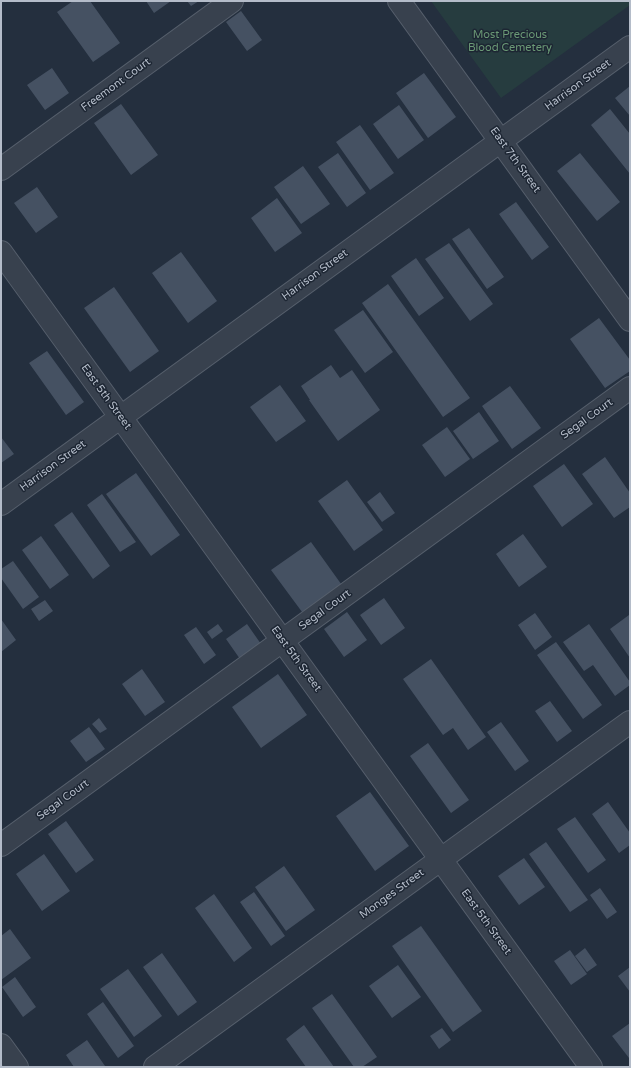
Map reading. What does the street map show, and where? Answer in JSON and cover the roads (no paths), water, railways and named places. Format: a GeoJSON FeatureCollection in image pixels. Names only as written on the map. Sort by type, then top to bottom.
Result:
{"type":"FeatureCollection","features":[{"type":"Feature","properties":{"kind":"street","name":"Freemont Court"},"geometry":{"type":"LineString","coordinates":[[1,169],[232,1]]}},
{"type":"Feature","properties":{"kind":"street","name":"East 7th Street"},"geometry":{"type":"LineString","coordinates":[[399,1],[630,320]]}},
{"type":"Feature","properties":{"kind":"street","name":"Harrison Street"},"geometry":{"type":"LineString","coordinates":[[1,504],[630,47]]}},
{"type":"Feature","properties":{"kind":"street","name":"East 5th Street"},"geometry":{"type":"LineString","coordinates":[[1,252],[591,1067]]}},
{"type":"Feature","properties":{"kind":"street","name":"Segal Court"},"geometry":{"type":"LineString","coordinates":[[1,845],[630,388]]}},
{"type":"Feature","properties":{"kind":"street","name":"Monges Street"},"geometry":{"type":"LineString","coordinates":[[154,1067],[630,722]]}},
{"type":"Feature","properties":{"kind":"street"},"geometry":{"type":"LineString","coordinates":[[1,1045],[17,1067]]}},
{"type":"Feature","properties":{"kind":"park label","name":"Most Precious Blood Cemetery"},"geometry":{"type":"Point","coordinates":[510,41]}}]}
